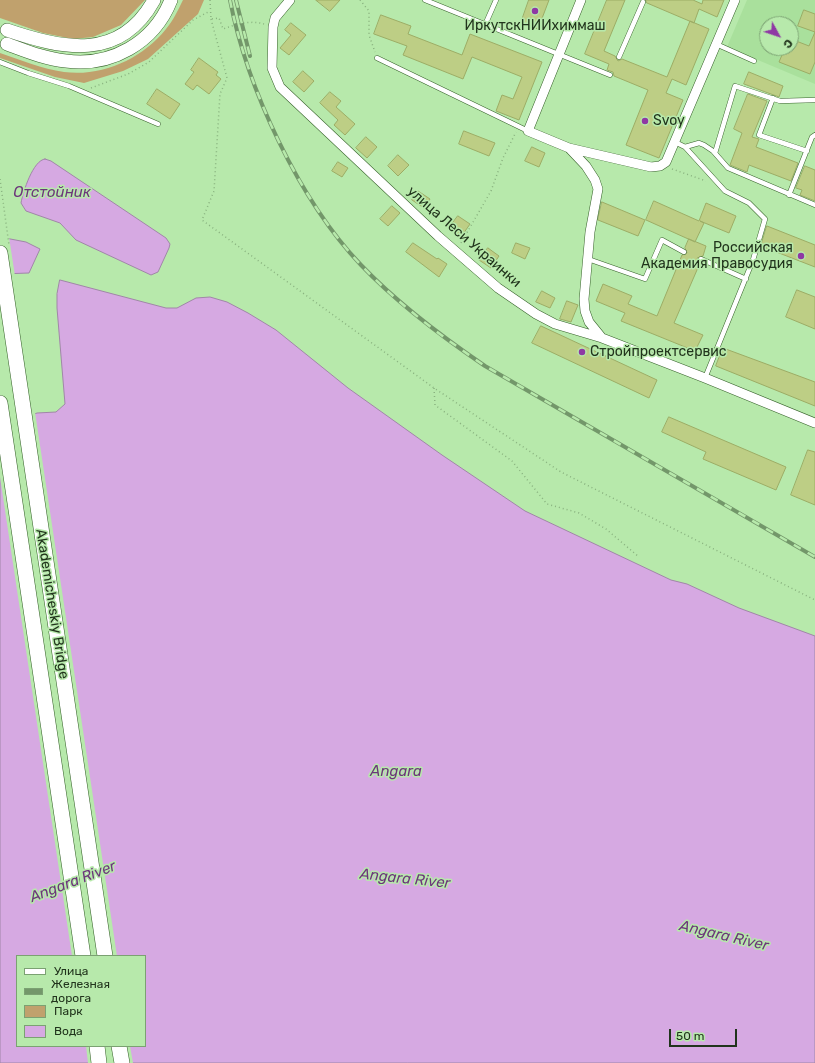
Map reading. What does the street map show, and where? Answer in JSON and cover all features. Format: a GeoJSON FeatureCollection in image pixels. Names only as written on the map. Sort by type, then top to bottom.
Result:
{"type":"FeatureCollection","features":[{"type":"Feature","properties":{"kind":"main road"},"geometry":{"type":"LineString","coordinates":[[7,30],[34,39],[64,46],[80,47],[95,45],[109,40],[127,30],[143,16],[154,0]]}},
{"type":"Feature","properties":{"kind":"main road"},"geometry":{"type":"LineString","coordinates":[[7,44],[61,60],[83,62],[103,60],[132,48],[150,33],[160,21],[171,0]]}},
{"type":"Feature","properties":{"kind":"main road","name":"Akademicheskiy Bridge"},"geometry":{"type":"LineString","coordinates":[[0,253],[105,955]]}},
{"type":"Feature","properties":{"kind":"main road","name":"Akademicheskiy Bridge"},"geometry":{"type":"LineString","coordinates":[[0,404],[83,955]]}},
{"type":"Feature","properties":{"kind":"main road"},"geometry":{"type":"LineString","coordinates":[[97,1047],[99,1063]]}},
{"type":"Feature","properties":{"kind":"main road"},"geometry":{"type":"LineString","coordinates":[[119,1047],[122,1063]]}},
{"type":"Feature","properties":{"kind":"street","name":"улица Леси Украинки"},"geometry":{"type":"LineString","coordinates":[[290,0],[275,18],[273,27],[272,68],[280,87],[386,188],[498,288],[536,314],[561,326],[602,338],[815,423]]}},
{"type":"Feature","properties":{"kind":"street"},"geometry":{"type":"LineString","coordinates":[[581,0],[528,131],[569,148],[641,165],[660,166],[666,162],[735,0]]}},
{"type":"Feature","properties":{"kind":"street"},"geometry":{"type":"LineString","coordinates":[[569,148],[586,166],[595,180],[598,189],[590,232],[584,285],[585,311],[592,326],[602,338]]}},
{"type":"Feature","properties":{"kind":"lane"},"geometry":{"type":"LineString","coordinates":[[425,0],[610,75]]}},
{"type":"Feature","properties":{"kind":"lane"},"geometry":{"type":"LineString","coordinates":[[485,25],[496,0]]}},
{"type":"Feature","properties":{"kind":"lane"},"geometry":{"type":"LineString","coordinates":[[619,57],[643,2]]}},
{"type":"Feature","properties":{"kind":"lane"},"geometry":{"type":"LineString","coordinates":[[716,44],[754,61]]}},
{"type":"Feature","properties":{"kind":"lane"},"geometry":{"type":"LineString","coordinates":[[377,58],[528,131]]}},
{"type":"Feature","properties":{"kind":"lane"},"geometry":{"type":"LineString","coordinates":[[0,62],[28,74],[82,91],[158,124]]}},
{"type":"Feature","properties":{"kind":"lane"},"geometry":{"type":"LineString","coordinates":[[715,153],[735,86],[780,101],[815,100]]}},
{"type":"Feature","properties":{"kind":"lane"},"geometry":{"type":"LineString","coordinates":[[773,98],[759,135],[807,151]]}},
{"type":"Feature","properties":{"kind":"lane"},"geometry":{"type":"LineString","coordinates":[[789,195],[812,137],[815,135]]}},
{"type":"Feature","properties":{"kind":"lane"},"geometry":{"type":"LineString","coordinates":[[675,142],[685,147],[725,191],[749,203],[765,219],[746,279],[705,378]]}},
{"type":"Feature","properties":{"kind":"lane"},"geometry":{"type":"LineString","coordinates":[[685,147],[699,143],[715,153],[728,168],[815,205]]}},
{"type":"Feature","properties":{"kind":"lane"},"geometry":{"type":"LineString","coordinates":[[588,259],[645,279],[662,240],[684,252]]}},
{"type":"Feature","properties":{"kind":"lane"},"geometry":{"type":"LineString","coordinates":[[701,260],[746,279]]}},
{"type":"Feature","properties":{"kind":"path"},"geometry":{"type":"LineString","coordinates":[[210,0],[211,19],[227,78],[220,94],[214,191],[202,220],[434,388],[561,472],[815,600]]}},
{"type":"Feature","properties":{"kind":"path"},"geometry":{"type":"LineString","coordinates":[[360,0],[368,11],[370,35],[377,58]]}},
{"type":"Feature","properties":{"kind":"path"},"geometry":{"type":"LineString","coordinates":[[82,91],[128,74],[149,62],[193,20],[210,11]]}},
{"type":"Feature","properties":{"kind":"path"},"geometry":{"type":"LineString","coordinates":[[211,19],[219,18],[223,29],[241,23],[256,22],[273,27]]}},
{"type":"Feature","properties":{"kind":"path"},"geometry":{"type":"LineString","coordinates":[[456,252],[491,190],[503,158],[519,126]]}},
{"type":"Feature","properties":{"kind":"path"},"geometry":{"type":"LineString","coordinates":[[660,166],[699,177],[725,191]]}},
{"type":"Feature","properties":{"kind":"path"},"geometry":{"type":"LineString","coordinates":[[434,388],[435,405],[512,461],[547,504],[579,513],[606,529],[639,558]]}},
{"type":"Feature","properties":{"kind":"shaded area"},"geometry":{"type":"Polygon","coordinates":[[[747,0],[815,0],[815,84],[727,47],[747,0]]]}},
{"type":"Feature","properties":{"kind":"green space"},"geometry":{"type":"Polygon","coordinates":[[[0,0],[145,0],[121,25],[93,37],[73,39],[43,33],[0,18],[0,0]]]}},
{"type":"Feature","properties":{"kind":"green space"},"geometry":{"type":"Polygon","coordinates":[[[183,0],[204,0],[198,14],[148,59],[123,71],[84,83],[55,77],[0,58],[0,53],[40,67],[64,72],[93,72],[107,69],[133,57],[156,40],[171,22],[183,0]]]}},
{"type":"Feature","properties":{"kind":"water","name":"Отстойник"},"geometry":{"type":"Polygon","coordinates":[[[45,159],[51,161],[166,238],[170,244],[158,272],[151,275],[76,240],[60,223],[26,211],[21,203],[26,185],[36,165],[45,159]]]}},
{"type":"Feature","properties":{"kind":"water"},"geometry":{"type":"Polygon","coordinates":[[[0,237],[26,242],[40,249],[29,273],[0,274],[0,237]]]}},
{"type":"Feature","properties":{"kind":"water","name":"Angara"},"geometry":{"type":"Polygon","coordinates":[[[60,280],[166,308],[177,308],[196,298],[210,297],[227,302],[276,330],[348,388],[442,455],[525,511],[671,580],[687,584],[739,608],[815,636],[815,1063],[0,1063],[0,427],[37,413],[56,412],[65,404],[57,294],[60,280]]]}},
{"type":"Feature","properties":{"kind":"pier"},"geometry":{"type":"Polygon","coordinates":[[[0,235],[9,237],[15,276],[0,276],[0,235]]]}},
{"type":"Feature","properties":{"kind":"pier"},"geometry":{"type":"Polygon","coordinates":[[[35,412],[117,955],[72,955],[0,477],[0,425],[35,412]]]}},
{"type":"Feature","properties":{"kind":"pier"},"geometry":{"type":"Polygon","coordinates":[[[86,1047],[130,1047],[133,1063],[88,1063],[86,1047]]]}},
{"type":"Feature","properties":{"kind":"building"},"geometry":{"type":"Polygon","coordinates":[[[316,0],[340,0],[330,11],[316,0]]]}},
{"type":"Feature","properties":{"kind":"building","name":"ИркутскНИИхиммаш"},"geometry":{"type":"Polygon","coordinates":[[[529,0],[549,0],[538,29],[521,23],[529,0]]]}},
{"type":"Feature","properties":{"kind":"building"},"geometry":{"type":"Polygon","coordinates":[[[607,0],[625,0],[604,51],[615,56],[618,61],[622,59],[667,77],[690,21],[709,29],[686,85],[672,79],[666,93],[683,100],[659,158],[626,145],[648,90],[614,76],[613,72],[607,70],[609,64],[585,54],[607,0]]]}},
{"type":"Feature","properties":{"kind":"building"},"geometry":{"type":"Polygon","coordinates":[[[646,0],[693,0],[702,4],[703,0],[724,0],[717,17],[699,9],[694,23],[647,3],[646,0]]]}},
{"type":"Feature","properties":{"kind":"building"},"geometry":{"type":"Polygon","coordinates":[[[804,10],[815,14],[815,32],[799,26],[804,10]]]}},
{"type":"Feature","properties":{"kind":"building"},"geometry":{"type":"Polygon","coordinates":[[[381,15],[411,26],[408,34],[462,55],[470,34],[542,62],[519,120],[496,111],[502,95],[513,99],[522,77],[472,57],[463,79],[403,55],[407,46],[374,34],[381,15]]]}},
{"type":"Feature","properties":{"kind":"building"},"geometry":{"type":"Polygon","coordinates":[[[291,23],[306,35],[289,55],[280,48],[291,35],[285,30],[291,23]]]}},
{"type":"Feature","properties":{"kind":"building"},"geometry":{"type":"Polygon","coordinates":[[[815,32],[815,62],[810,74],[779,62],[782,56],[799,56],[799,42],[809,46],[815,32]]]}},
{"type":"Feature","properties":{"kind":"building"},"geometry":{"type":"Polygon","coordinates":[[[199,58],[218,72],[216,75],[221,79],[209,94],[197,85],[193,90],[185,84],[194,72],[191,70],[199,58]]]}},
{"type":"Feature","properties":{"kind":"building"},"geometry":{"type":"Polygon","coordinates":[[[303,71],[314,81],[304,92],[293,82],[303,71]]]}},
{"type":"Feature","properties":{"kind":"building"},"geometry":{"type":"Polygon","coordinates":[[[749,72],[783,86],[779,97],[744,84],[749,72]]]}},
{"type":"Feature","properties":{"kind":"building"},"geometry":{"type":"Polygon","coordinates":[[[157,89],[180,104],[170,119],[147,104],[157,89]]]}},
{"type":"Feature","properties":{"kind":"building"},"geometry":{"type":"Polygon","coordinates":[[[330,92],[341,101],[336,107],[355,124],[345,135],[334,125],[338,120],[320,103],[330,92]]]}},
{"type":"Feature","properties":{"kind":"building"},"geometry":{"type":"Polygon","coordinates":[[[748,94],[767,101],[752,137],[759,139],[756,147],[798,163],[791,181],[749,165],[747,172],[730,165],[742,133],[734,129],[748,94]]]}},
{"type":"Feature","properties":{"kind":"building"},"geometry":{"type":"Polygon","coordinates":[[[464,131],[495,143],[489,156],[459,144],[464,131]]]}},
{"type":"Feature","properties":{"kind":"building"},"geometry":{"type":"Polygon","coordinates":[[[366,137],[377,147],[367,158],[356,148],[366,137]]]}},
{"type":"Feature","properties":{"kind":"building"},"geometry":{"type":"Polygon","coordinates":[[[532,147],[545,153],[539,167],[525,161],[532,147]]]}},
{"type":"Feature","properties":{"kind":"building"},"geometry":{"type":"Polygon","coordinates":[[[398,155],[409,165],[398,176],[388,166],[398,155]]]}},
{"type":"Feature","properties":{"kind":"building"},"geometry":{"type":"Polygon","coordinates":[[[338,162],[348,168],[342,177],[332,171],[338,162]]]}},
{"type":"Feature","properties":{"kind":"building"},"geometry":{"type":"Polygon","coordinates":[[[805,166],[815,170],[815,201],[800,195],[802,190],[796,188],[805,166]]]}},
{"type":"Feature","properties":{"kind":"building"},"geometry":{"type":"Polygon","coordinates":[[[418,191],[430,199],[424,208],[412,200],[418,191]]]}},
{"type":"Feature","properties":{"kind":"building"},"geometry":{"type":"Polygon","coordinates":[[[654,201],[699,221],[706,203],[736,216],[729,233],[700,221],[704,223],[695,242],[646,220],[654,201]]]}},
{"type":"Feature","properties":{"kind":"building"},"geometry":{"type":"Polygon","coordinates":[[[602,202],[645,220],[638,236],[598,220],[602,202]]]}},
{"type":"Feature","properties":{"kind":"building"},"geometry":{"type":"Polygon","coordinates":[[[392,206],[400,213],[388,226],[380,219],[392,206]]]}},
{"type":"Feature","properties":{"kind":"building"},"geometry":{"type":"Polygon","coordinates":[[[458,216],[470,224],[461,237],[449,228],[458,216]]]}},
{"type":"Feature","properties":{"kind":"building","name":"Российская Академия Правосудия"},"geometry":{"type":"Polygon","coordinates":[[[767,226],[815,245],[815,267],[761,246],[767,226]]]}},
{"type":"Feature","properties":{"kind":"building"},"geometry":{"type":"Polygon","coordinates":[[[689,239],[706,246],[703,256],[697,258],[700,263],[674,323],[703,335],[695,351],[621,321],[625,313],[596,301],[603,284],[632,296],[628,304],[657,316],[682,255],[687,253],[685,248],[689,239]]]}},
{"type":"Feature","properties":{"kind":"building"},"geometry":{"type":"Polygon","coordinates":[[[413,243],[447,264],[439,277],[406,252],[413,243]]]}},
{"type":"Feature","properties":{"kind":"building"},"geometry":{"type":"Polygon","coordinates":[[[516,243],[530,248],[525,259],[512,253],[516,243]]]}},
{"type":"Feature","properties":{"kind":"building"},"geometry":{"type":"Polygon","coordinates":[[[488,248],[499,256],[491,268],[479,260],[488,248]]]}},
{"type":"Feature","properties":{"kind":"building"},"geometry":{"type":"Polygon","coordinates":[[[797,290],[815,297],[815,329],[786,317],[797,290]]]}},
{"type":"Feature","properties":{"kind":"building"},"geometry":{"type":"Polygon","coordinates":[[[542,291],[555,298],[550,308],[536,302],[542,291]]]}},
{"type":"Feature","properties":{"kind":"building"},"geometry":{"type":"Polygon","coordinates":[[[567,301],[578,305],[571,322],[560,319],[567,301]]]}},
{"type":"Feature","properties":{"kind":"building"},"geometry":{"type":"Polygon","coordinates":[[[541,326],[657,380],[649,398],[532,343],[541,326]]]}},
{"type":"Feature","properties":{"kind":"building"},"geometry":{"type":"Polygon","coordinates":[[[723,348],[815,382],[815,406],[716,366],[723,348]]]}},
{"type":"Feature","properties":{"kind":"building"},"geometry":{"type":"Polygon","coordinates":[[[669,417],[786,467],[776,490],[703,459],[706,452],[662,432],[669,417]]]}},
{"type":"Feature","properties":{"kind":"building"},"geometry":{"type":"Polygon","coordinates":[[[808,450],[815,452],[815,505],[791,495],[808,450]]]}},
{"type":"Feature","properties":{"kind":"railway"},"geometry":{"type":"LineString","coordinates":[[230,0],[238,34],[249,69],[279,141],[297,176],[317,209],[338,239],[375,279],[420,319],[485,366],[815,557]]}},
{"type":"Feature","properties":{"kind":"railway"},"geometry":{"type":"LineString","coordinates":[[236,0],[250,56]]}},
{"type":"Feature","properties":{"kind":"place","name":"ИркутскНИИхиммаш"},"geometry":{"type":"Point","coordinates":[535,11]}},
{"type":"Feature","properties":{"kind":"place","name":"Svoy"},"geometry":{"type":"Point","coordinates":[645,121]}},
{"type":"Feature","properties":{"kind":"place","name":"Российская Академия Правосудия"},"geometry":{"type":"Point","coordinates":[801,256]}},
{"type":"Feature","properties":{"kind":"place","name":"Стройпроектсервис"},"geometry":{"type":"Point","coordinates":[582,352]}},
{"type":"Feature","properties":{"kind":"water label","name":"Angara River"},"geometry":{"type":"Point","coordinates":[405,879]}},
{"type":"Feature","properties":{"kind":"water label","name":"Angara River"},"geometry":{"type":"Point","coordinates":[73,882]}},
{"type":"Feature","properties":{"kind":"water label","name":"Angara River"},"geometry":{"type":"Point","coordinates":[724,936]}}]}
